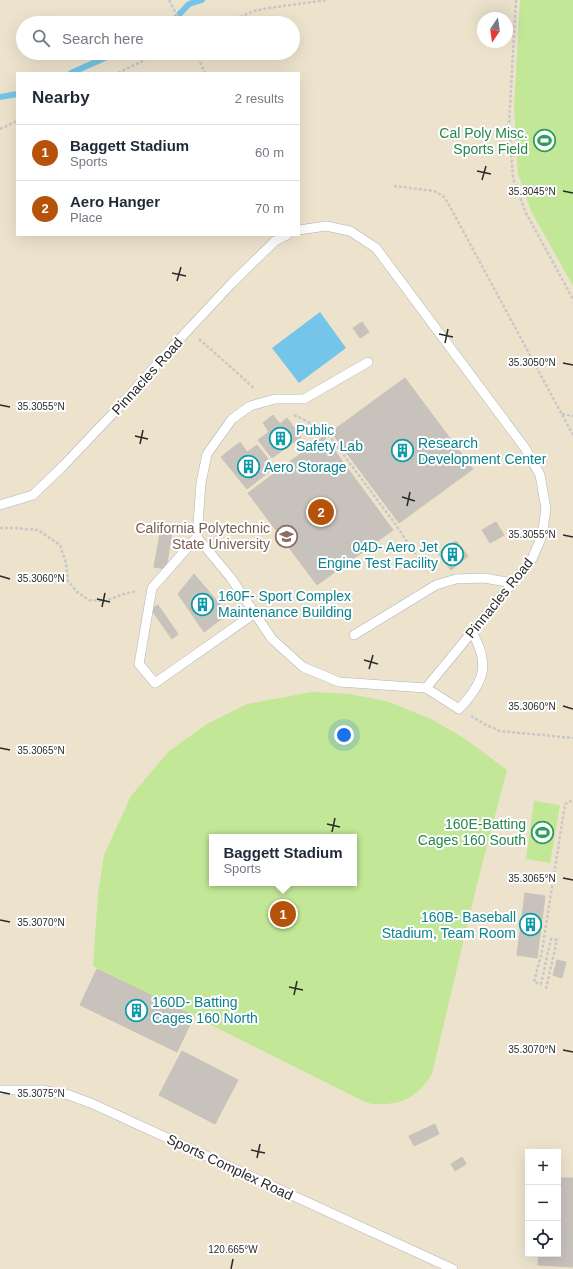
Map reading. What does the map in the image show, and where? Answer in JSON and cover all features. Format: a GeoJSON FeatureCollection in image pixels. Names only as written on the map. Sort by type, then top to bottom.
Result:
{"type":"FeatureCollection","features":[{"type":"Feature","properties":{"kind":"lane","name":"Pinnacles Road"},"geometry":{"type":"LineString","coordinates":[[300,230],[326,226],[350,231],[376,248],[525,448],[540,475],[546,510],[542,536],[532,559],[426,688]]}},
{"type":"Feature","properties":{"kind":"lane","name":"Pinnacles Road"},"geometry":{"type":"LineString","coordinates":[[0,505],[33,495],[80,448],[232,283],[275,241],[285,236]]}},
{"type":"Feature","properties":{"kind":"lane"},"geometry":{"type":"LineString","coordinates":[[255,613],[155,683],[139,664],[152,588],[197,537],[201,483],[207,454],[232,419],[250,406],[267,401],[275,399],[304,399],[368,362]]}},
{"type":"Feature","properties":{"kind":"lane"},"geometry":{"type":"LineString","coordinates":[[197,537],[231,578],[272,638],[303,667],[339,682],[426,688],[459,709],[471,696],[480,680],[483,664],[479,646],[472,632]]}},
{"type":"Feature","properties":{"kind":"lane"},"geometry":{"type":"LineString","coordinates":[[354,635],[436,585],[456,579],[484,578],[512,583]]}},
{"type":"Feature","properties":{"kind":"lane","name":"Sports Complex Road"},"geometry":{"type":"LineString","coordinates":[[0,1090],[42,1090],[69,1095],[93,1104],[453,1269]]}},
{"type":"Feature","properties":{"kind":"path"},"geometry":{"type":"LineString","coordinates":[[169,0],[177,16]]}},
{"type":"Feature","properties":{"kind":"path"},"geometry":{"type":"LineString","coordinates":[[244,16],[261,10],[327,0]]}},
{"type":"Feature","properties":{"kind":"path"},"geometry":{"type":"LineString","coordinates":[[516,0],[509,124],[514,178],[526,213],[573,299]]}},
{"type":"Feature","properties":{"kind":"path"},"geometry":{"type":"LineString","coordinates":[[120,72],[145,60]]}},
{"type":"Feature","properties":{"kind":"path"},"geometry":{"type":"LineString","coordinates":[[199,60],[205,72]]}},
{"type":"Feature","properties":{"kind":"path"},"geometry":{"type":"LineString","coordinates":[[0,130],[16,122]]}},
{"type":"Feature","properties":{"kind":"path"},"geometry":{"type":"LineString","coordinates":[[394,186],[434,191],[443,196],[573,435]]}},
{"type":"Feature","properties":{"kind":"path"},"geometry":{"type":"LineString","coordinates":[[199,339],[234,368],[267,401]]}},
{"type":"Feature","properties":{"kind":"path"},"geometry":{"type":"LineString","coordinates":[[293,414],[325,430],[396,525],[436,585]]}},
{"type":"Feature","properties":{"kind":"path"},"geometry":{"type":"LineString","coordinates":[[561,414],[573,416]]}},
{"type":"Feature","properties":{"kind":"path"},"geometry":{"type":"LineString","coordinates":[[0,528],[38,530],[60,545],[66,563],[68,581],[77,592],[89,600],[105,601],[124,594],[152,588]]}},
{"type":"Feature","properties":{"kind":"path"},"geometry":{"type":"LineString","coordinates":[[459,709],[486,725],[500,731],[573,738]]}},
{"type":"Feature","properties":{"kind":"path"},"geometry":{"type":"LineString","coordinates":[[546,989],[557,940],[551,938],[541,984],[534,982],[542,952],[565,804],[573,800]]}},
{"type":"Feature","properties":{"kind":"shaded area","name":"California Polytechnic State University"},"geometry":{"type":"Polygon","coordinates":[[[0,0],[573,0],[573,1269],[0,1269],[0,0]]]}},
{"type":"Feature","properties":{"kind":"green space","name":"Cal Poly Misc. Sports Field"},"geometry":{"type":"Polygon","coordinates":[[[520,0],[573,0],[573,286],[531,211],[518,174],[514,108],[520,0]]]}},
{"type":"Feature","properties":{"kind":"green space"},"geometry":{"type":"Polygon","coordinates":[[[312,692],[349,694],[386,701],[431,719],[464,738],[507,770],[477,884],[432,1074],[417,1092],[405,1100],[391,1104],[372,1104],[366,1102],[93,966],[98,894],[104,855],[131,796],[169,751],[207,724],[247,704],[312,692]]]}},
{"type":"Feature","properties":{"kind":"green space","name":"160E-Batting Cages 160 South"},"geometry":{"type":"Polygon","coordinates":[[[534,801],[560,805],[550,863],[526,859],[534,801]]]}},
{"type":"Feature","properties":{"kind":"water"},"geometry":{"type":"Polygon","coordinates":[[[320,312],[346,348],[299,383],[272,348],[320,312]]]}},
{"type":"Feature","properties":{"kind":"building"},"geometry":{"type":"Polygon","coordinates":[[[362,322],[369,332],[360,338],[353,328],[362,322]]]}},
{"type":"Feature","properties":{"kind":"building","name":"Research Development Center"},"geometry":{"type":"Polygon","coordinates":[[[405,378],[473,469],[399,523],[331,432],[405,378]]]}},
{"type":"Feature","properties":{"kind":"building","name":"Public Safety Lab"},"geometry":{"type":"Polygon","coordinates":[[[273,415],[280,424],[287,418],[301,437],[272,458],[258,440],[269,432],[263,423],[273,415]]]}},
{"type":"Feature","properties":{"kind":"building"},"geometry":{"type":"Polygon","coordinates":[[[324,436],[393,530],[317,585],[248,493],[324,436]]]}},
{"type":"Feature","properties":{"kind":"building","name":"Aero Storage"},"geometry":{"type":"Polygon","coordinates":[[[240,442],[247,452],[257,445],[268,459],[263,463],[270,471],[247,489],[221,457],[240,442]]]}},
{"type":"Feature","properties":{"kind":"building"},"geometry":{"type":"Polygon","coordinates":[[[496,522],[504,535],[490,543],[482,530],[496,522]]]}},
{"type":"Feature","properties":{"kind":"building"},"geometry":{"type":"Polygon","coordinates":[[[161,528],[172,532],[166,569],[154,567],[161,528]]]}},
{"type":"Feature","properties":{"kind":"building","name":"04D- Aero Jet Engine Test Facility"},"geometry":{"type":"Polygon","coordinates":[[[456,541],[468,556],[451,570],[438,553],[456,541]]]}},
{"type":"Feature","properties":{"kind":"building","name":"160F- Sport Complex Maintenance Building"},"geometry":{"type":"Polygon","coordinates":[[[194,574],[228,614],[204,632],[178,594],[194,574]]]}},
{"type":"Feature","properties":{"kind":"building"},"geometry":{"type":"Polygon","coordinates":[[[158,605],[178,634],[172,639],[151,609],[158,605]]]}},
{"type":"Feature","properties":{"kind":"building","name":"160B- Baseball Stadium, Team Room"},"geometry":{"type":"Polygon","coordinates":[[[525,893],[545,896],[537,958],[517,955],[525,893]]]}},
{"type":"Feature","properties":{"kind":"building"},"geometry":{"type":"Polygon","coordinates":[[[557,960],[566,962],[562,978],[553,975],[557,960]]]}},
{"type":"Feature","properties":{"kind":"building","name":"160D- Batting Cages 160 North"},"geometry":{"type":"Polygon","coordinates":[[[97,969],[194,1016],[177,1052],[80,1005],[97,969]]]}},
{"type":"Feature","properties":{"kind":"building"},"geometry":{"type":"Polygon","coordinates":[[[182,1051],[238,1080],[215,1124],[159,1095],[182,1051]]]}},
{"type":"Feature","properties":{"kind":"building"},"geometry":{"type":"Polygon","coordinates":[[[435,1124],[439,1134],[414,1146],[409,1136],[435,1124]]]}},
{"type":"Feature","properties":{"kind":"building"},"geometry":{"type":"Polygon","coordinates":[[[462,1157],[466,1164],[455,1171],[451,1164],[462,1157]]]}},
{"type":"Feature","properties":{"kind":"building"},"geometry":{"type":"Polygon","coordinates":[[[561,1178],[573,1178],[573,1267],[538,1265],[539,1257],[561,1257],[561,1178]]]}},
{"type":"Feature","properties":{"kind":"waterway"},"geometry":{"type":"LineString","coordinates":[[178,16],[189,4],[202,0]]}},
{"type":"Feature","properties":{"kind":"waterway"},"geometry":{"type":"LineString","coordinates":[[73,72],[100,60]]}},
{"type":"Feature","properties":{"kind":"waterway"},"geometry":{"type":"LineString","coordinates":[[0,97],[16,94]]}},
{"type":"Feature","properties":{"kind":"place","name":"Cal Poly Misc. Sports Field"},"geometry":{"type":"Point","coordinates":[544,141]}},
{"type":"Feature","properties":{"kind":"place","name":"Public Safety Lab"},"geometry":{"type":"Point","coordinates":[280,438]}},
{"type":"Feature","properties":{"kind":"place","name":"Research Development Center"},"geometry":{"type":"Point","coordinates":[402,451]}},
{"type":"Feature","properties":{"kind":"place","name":"Aero Storage"},"geometry":{"type":"Point","coordinates":[248,467]}},
{"type":"Feature","properties":{"kind":"place","name":"Aero Hanger"},"geometry":{"type":"Point","coordinates":[321,512]}},
{"type":"Feature","properties":{"kind":"place","name":"California Polytechnic State University"},"geometry":{"type":"Point","coordinates":[286,536]}},
{"type":"Feature","properties":{"kind":"place","name":"04D- Aero Jet Engine Test Facility"},"geometry":{"type":"Point","coordinates":[453,555]}},
{"type":"Feature","properties":{"kind":"place","name":"160F- Sport Complex Maintenance Building"},"geometry":{"type":"Point","coordinates":[202,604]}},
{"type":"Feature","properties":{"kind":"place","name":"160E-Batting Cages 160 South"},"geometry":{"type":"Point","coordinates":[542,832]}},
{"type":"Feature","properties":{"kind":"place","name":"Baggett Stadium"},"geometry":{"type":"Point","coordinates":[283,914]}},
{"type":"Feature","properties":{"kind":"place","name":"160B- Baseball Stadium, Team Room"},"geometry":{"type":"Point","coordinates":[531,925]}},
{"type":"Feature","properties":{"kind":"place","name":"160D- Batting Cages 160 North"},"geometry":{"type":"Point","coordinates":[137,1010]}}]}
